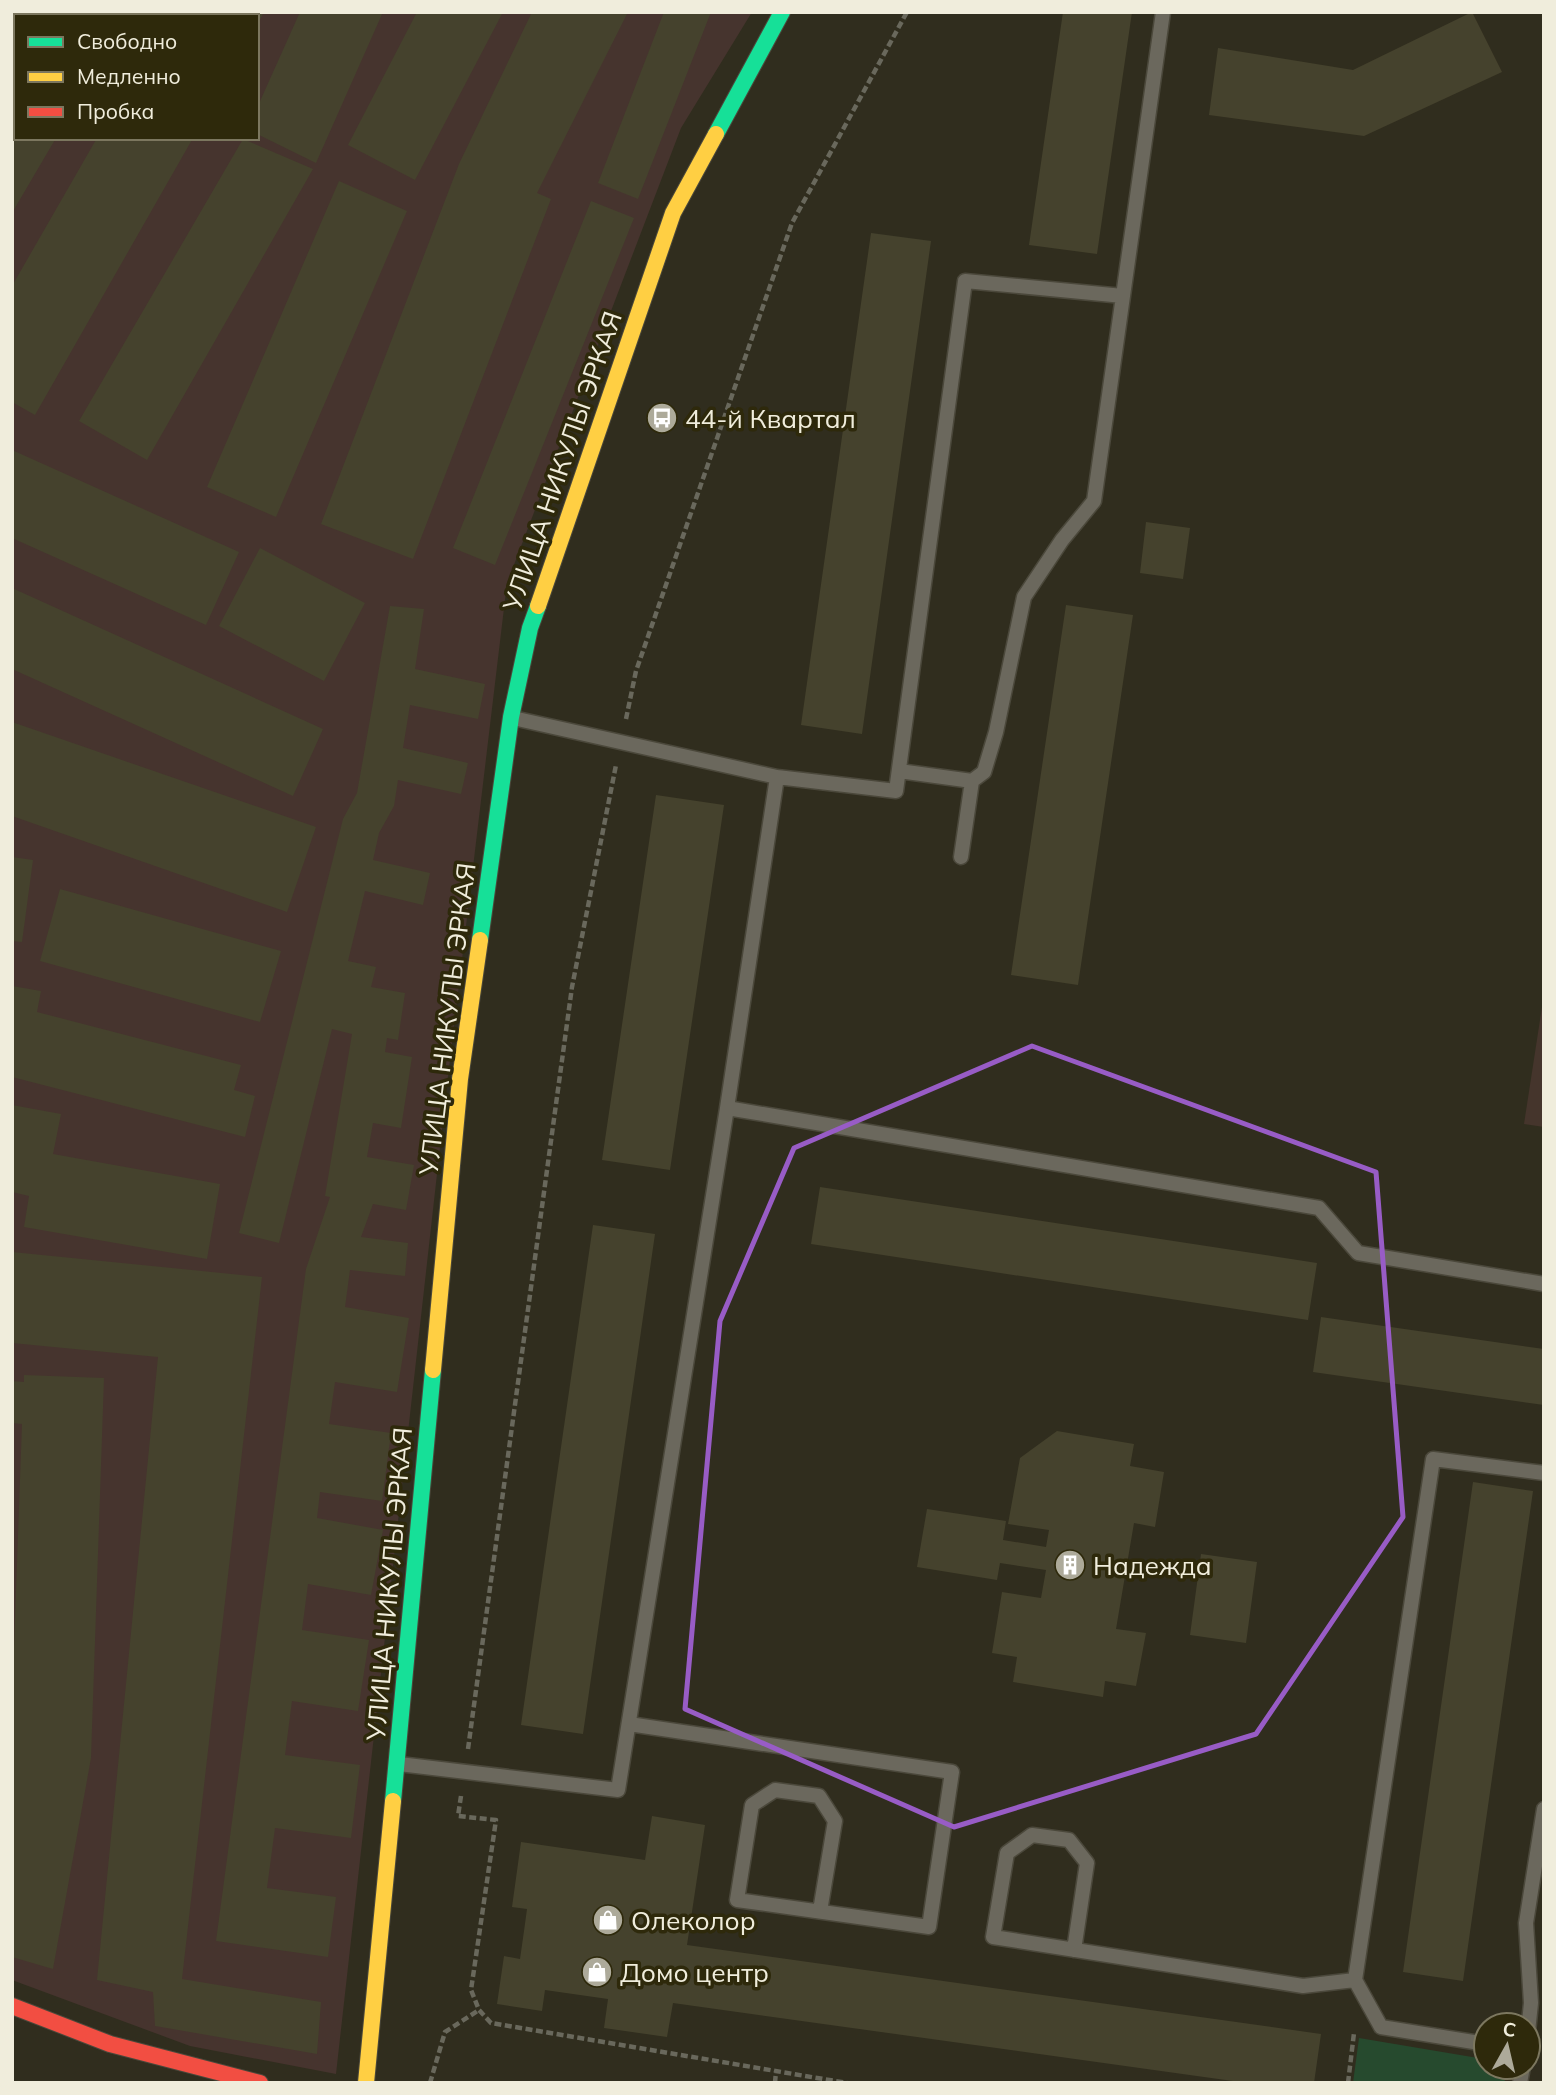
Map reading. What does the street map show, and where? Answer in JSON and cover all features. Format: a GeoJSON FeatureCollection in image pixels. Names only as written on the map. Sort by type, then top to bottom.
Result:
{"type":"FeatureCollection","features":[{"type":"Feature","properties":{"kind":"street","name":"УЛИЦА НИКУЛЫ ЭРКАЯ"},"geometry":{"type":"LineString","coordinates":[[366,2083],[460,1079],[511,717],[530,628],[673,213],[782,12]]}},
{"type":"Feature","properties":{"kind":"street"},"geometry":{"type":"LineString","coordinates":[[12,2006],[110,2044],[260,2083]]}},
{"type":"Feature","properties":{"kind":"lane"},"geometry":{"type":"LineString","coordinates":[[899,771],[972,781],[984,772],[996,732],[1024,597],[1062,540],[1094,501],[1163,12]]}},
{"type":"Feature","properties":{"kind":"lane"},"geometry":{"type":"LineString","coordinates":[[511,717],[776,777],[896,791],[965,281],[1123,296]]}},
{"type":"Feature","properties":{"kind":"lane"},"geometry":{"type":"LineString","coordinates":[[397,1763],[618,1790],[776,777]]}},
{"type":"Feature","properties":{"kind":"lane"},"geometry":{"type":"LineString","coordinates":[[961,857],[972,781]]}},
{"type":"Feature","properties":{"kind":"lane"},"geometry":{"type":"LineString","coordinates":[[726,1108],[1319,1208],[1358,1253],[1544,1284]]}},
{"type":"Feature","properties":{"kind":"lane"},"geometry":{"type":"LineString","coordinates":[[1472,2042],[1381,2027],[1355,1980],[1433,1459],[1544,1473]]}},
{"type":"Feature","properties":{"kind":"lane"},"geometry":{"type":"LineString","coordinates":[[629,1724],[952,1772],[929,1927],[737,1900],[752,1805],[775,1790],[819,1796],[835,1821],[820,1911]]}},
{"type":"Feature","properties":{"kind":"lane"},"geometry":{"type":"LineString","coordinates":[[1537,2004],[1526,1923],[1544,1809]]}},
{"type":"Feature","properties":{"kind":"lane"},"geometry":{"type":"LineString","coordinates":[[1074,1950],[1087,1863],[1069,1840],[1032,1835],[1007,1853],[993,1937],[1074,1950],[1303,1986],[1355,1980]]}},
{"type":"Feature","properties":{"kind":"path"},"geometry":{"type":"LineString","coordinates":[[847,2083],[491,2023],[479,2010],[471,1990],[496,1820],[458,1816],[572,988],[636,671],[792,223],[908,12]]}},
{"type":"Feature","properties":{"kind":"path"},"geometry":{"type":"LineString","coordinates":[[430,2083],[445,2032],[479,2010]]}},
{"type":"Feature","properties":{"kind":"path"},"geometry":{"type":"LineString","coordinates":[[775,2083],[776,2071]]}},
{"type":"Feature","properties":{"kind":"highlighted area"},"geometry":{"type":"Polygon","coordinates":[[[1032,1046],[1376,1172],[1403,1517],[1256,1734],[954,1827],[685,1709],[720,1321],[794,1148],[1032,1046]]]}},
{"type":"Feature","properties":{"kind":"shaded area"},"geometry":{"type":"Polygon","coordinates":[[[752,12],[681,128],[507,583],[447,1085],[336,2074],[190,2046],[12,1980],[12,80],[14,77],[14,140],[259,140],[259,14],[52,14],[752,12]]]}},
{"type":"Feature","properties":{"kind":"shaded area"},"geometry":{"type":"Polygon","coordinates":[[[1544,994],[1544,1127],[1524,1124],[1544,994]]]}},
{"type":"Feature","properties":{"kind":"green space"},"geometry":{"type":"Polygon","coordinates":[[[1359,2038],[1472,2057],[1472,2081],[1506,2083],[1353,2083],[1359,2038]]]}},
{"type":"Feature","properties":{"kind":"building"},"geometry":{"type":"Polygon","coordinates":[[[79,12],[128,12],[127,14],[78,14],[79,12]]]}},
{"type":"Feature","properties":{"kind":"building"},"geometry":{"type":"Polygon","coordinates":[[[264,12],[259,21],[259,14],[168,14],[264,12]]]}},
{"type":"Feature","properties":{"kind":"building"},"geometry":{"type":"Polygon","coordinates":[[[300,12],[383,12],[316,163],[259,135],[259,104],[300,12]]]}},
{"type":"Feature","properties":{"kind":"building"},"geometry":{"type":"Polygon","coordinates":[[[417,12],[503,12],[415,180],[348,145],[417,12]]]}},
{"type":"Feature","properties":{"kind":"building"},"geometry":{"type":"Polygon","coordinates":[[[532,12],[628,12],[537,193],[551,199],[413,559],[321,524],[459,164],[532,12]]]}},
{"type":"Feature","properties":{"kind":"building"},"geometry":{"type":"Polygon","coordinates":[[[664,12],[711,12],[638,199],[598,183],[664,12]]]}},
{"type":"Feature","properties":{"kind":"building"},"geometry":{"type":"Polygon","coordinates":[[[1063,12],[1132,12],[1097,254],[1029,245],[1063,12]]]}},
{"type":"Feature","properties":{"kind":"building"},"geometry":{"type":"Polygon","coordinates":[[[1472,12],[1502,72],[1364,136],[1209,115],[1218,48],[1353,70],[1472,12]]]}},
{"type":"Feature","properties":{"kind":"building"},"geometry":{"type":"Polygon","coordinates":[[[14,124],[14,140],[55,140],[12,213],[14,124]]]}},
{"type":"Feature","properties":{"kind":"building"},"geometry":{"type":"Polygon","coordinates":[[[96,140],[192,140],[35,415],[12,402],[12,286],[96,140]]]}},
{"type":"Feature","properties":{"kind":"building"},"geometry":{"type":"Polygon","coordinates":[[[242,140],[313,169],[147,460],[79,421],[242,140]]]}},
{"type":"Feature","properties":{"kind":"building"},"geometry":{"type":"Polygon","coordinates":[[[339,181],[407,211],[276,517],[207,487],[339,181]]]}},
{"type":"Feature","properties":{"kind":"building"},"geometry":{"type":"Polygon","coordinates":[[[591,201],[634,218],[495,565],[453,548],[591,201]]]}},
{"type":"Feature","properties":{"kind":"building"},"geometry":{"type":"Polygon","coordinates":[[[871,233],[931,241],[862,734],[801,725],[871,233]]]}},
{"type":"Feature","properties":{"kind":"building"},"geometry":{"type":"Polygon","coordinates":[[[12,450],[239,552],[206,625],[12,538],[12,450]]]}},
{"type":"Feature","properties":{"kind":"building"},"geometry":{"type":"Polygon","coordinates":[[[1146,522],[1190,528],[1183,579],[1140,573],[1146,522]]]}},
{"type":"Feature","properties":{"kind":"building"},"geometry":{"type":"Polygon","coordinates":[[[260,548],[365,603],[324,681],[219,626],[260,548]]]}},
{"type":"Feature","properties":{"kind":"building"},"geometry":{"type":"Polygon","coordinates":[[[12,588],[323,729],[293,796],[12,669],[12,588]]]}},
{"type":"Feature","properties":{"kind":"building"},"geometry":{"type":"Polygon","coordinates":[[[1066,605],[1133,615],[1078,985],[1011,975],[1066,605]]]}},
{"type":"Feature","properties":{"kind":"building"},"geometry":{"type":"Polygon","coordinates":[[[390,606],[424,609],[415,669],[485,684],[478,719],[410,705],[403,748],[468,763],[461,794],[398,780],[394,806],[379,833],[373,860],[430,873],[423,905],[365,891],[348,961],[376,967],[371,987],[405,993],[398,1040],[387,1038],[385,1052],[412,1057],[401,1128],[373,1123],[367,1157],[414,1165],[406,1210],[373,1204],[361,1237],[408,1243],[405,1276],[350,1270],[345,1307],[409,1318],[397,1392],[335,1382],[329,1424],[391,1433],[382,1501],[320,1492],[317,1518],[383,1530],[371,1595],[308,1584],[302,1630],[369,1640],[358,1711],[292,1701],[285,1755],[360,1765],[351,1838],[275,1828],[267,1888],[336,1897],[328,1957],[216,1941],[306,1269],[330,1197],[325,1196],[352,1034],[332,1029],[279,1243],[239,1233],[343,819],[357,793],[390,606]]]}},
{"type":"Feature","properties":{"kind":"building"},"geometry":{"type":"Polygon","coordinates":[[[12,722],[316,827],[287,912],[12,816],[12,722]]]}},
{"type":"Feature","properties":{"kind":"building"},"geometry":{"type":"Polygon","coordinates":[[[656,795],[724,805],[670,1170],[602,1160],[656,795]]]}},
{"type":"Feature","properties":{"kind":"building"},"geometry":{"type":"Polygon","coordinates":[[[12,857],[33,860],[22,942],[12,941],[12,857]]]}},
{"type":"Feature","properties":{"kind":"building"},"geometry":{"type":"Polygon","coordinates":[[[60,889],[281,951],[260,1022],[40,961],[60,889]]]}},
{"type":"Feature","properties":{"kind":"building"},"geometry":{"type":"Polygon","coordinates":[[[12,986],[41,991],[37,1012],[241,1065],[234,1090],[255,1096],[245,1137],[12,1077],[12,986]]]}},
{"type":"Feature","properties":{"kind":"building"},"geometry":{"type":"Polygon","coordinates":[[[12,1105],[61,1114],[53,1154],[220,1184],[207,1259],[24,1227],[29,1196],[12,1192],[12,1105]]]}},
{"type":"Feature","properties":{"kind":"building"},"geometry":{"type":"Polygon","coordinates":[[[820,1187],[1317,1263],[1308,1320],[811,1244],[820,1187]]]}},
{"type":"Feature","properties":{"kind":"building"},"geometry":{"type":"Polygon","coordinates":[[[593,1225],[655,1234],[583,1734],[521,1725],[593,1225]]]}},
{"type":"Feature","properties":{"kind":"building"},"geometry":{"type":"Polygon","coordinates":[[[12,1252],[262,1277],[182,1979],[321,2002],[317,2054],[155,2026],[153,1992],[97,1980],[158,1357],[12,1343],[12,1252]]]}},
{"type":"Feature","properties":{"kind":"building"},"geometry":{"type":"Polygon","coordinates":[[[1321,1317],[1544,1349],[1544,1405],[1313,1372],[1321,1317]]]}},
{"type":"Feature","properties":{"kind":"building"},"geometry":{"type":"Polygon","coordinates":[[[24,1375],[104,1378],[91,1758],[53,1969],[12,1957],[12,1702],[22,1424],[12,1423],[12,1381],[24,1382],[24,1375]]]}},
{"type":"Feature","properties":{"kind":"building","name":"Надежда"},"geometry":{"type":"Polygon","coordinates":[[[1057,1431],[1134,1444],[1130,1466],[1164,1472],[1155,1527],[1134,1523],[1116,1629],[1146,1633],[1136,1686],[1105,1681],[1103,1697],[1013,1682],[1017,1657],[992,1653],[1002,1592],[1041,1598],[1046,1570],[1000,1563],[997,1580],[917,1567],[927,1509],[1006,1521],[1003,1540],[1046,1547],[1049,1530],[1008,1524],[1020,1458],[1057,1431]]]}},
{"type":"Feature","properties":{"kind":"building"},"geometry":{"type":"Polygon","coordinates":[[[1473,1482],[1533,1491],[1463,1981],[1403,1972],[1473,1482]]]}},
{"type":"Feature","properties":{"kind":"building"},"geometry":{"type":"Polygon","coordinates":[[[1201,1554],[1257,1562],[1246,1643],[1190,1635],[1201,1554]]]}},
{"type":"Feature","properties":{"kind":"building"},"geometry":{"type":"Polygon","coordinates":[[[652,1816],[705,1825],[687,1945],[1321,2034],[1314,2083],[1247,2083],[673,2003],[667,2037],[604,2028],[608,1999],[545,1990],[542,2011],[497,2004],[504,1956],[520,1959],[527,1909],[512,1907],[521,1842],[645,1860],[652,1816]]]}},
{"type":"Feature","properties":{"kind":"waterway"},"geometry":{"type":"LineString","coordinates":[[12,40],[14,36]]}},
{"type":"Feature","properties":{"kind":"traffic: fast"},"geometry":{"type":"LineString","coordinates":[[716,134],[782,12]]}},
{"type":"Feature","properties":{"kind":"traffic: fast"},"geometry":{"type":"LineString","coordinates":[[480,940],[511,717],[530,628],[538,606]]}},
{"type":"Feature","properties":{"kind":"traffic: fast"},"geometry":{"type":"LineString","coordinates":[[393,1801],[433,1370]]}},
{"type":"Feature","properties":{"kind":"traffic: slow"},"geometry":{"type":"LineString","coordinates":[[538,606],[673,213],[716,134]]}},
{"type":"Feature","properties":{"kind":"traffic: slow"},"geometry":{"type":"LineString","coordinates":[[433,1370],[460,1079],[480,940]]}},
{"type":"Feature","properties":{"kind":"traffic: slow"},"geometry":{"type":"LineString","coordinates":[[366,2083],[393,1801]]}},
{"type":"Feature","properties":{"kind":"traffic: jam"},"geometry":{"type":"LineString","coordinates":[[12,2006],[110,2044],[260,2083]]}},
{"type":"Feature","properties":{"kind":"place","name":"44-й Квартал"},"geometry":{"type":"Point","coordinates":[662,418]}},
{"type":"Feature","properties":{"kind":"place","name":"Надежда"},"geometry":{"type":"Point","coordinates":[1070,1565]}},
{"type":"Feature","properties":{"kind":"place","name":"Олеколор"},"geometry":{"type":"Point","coordinates":[608,1920]}},
{"type":"Feature","properties":{"kind":"place","name":"Домо центр"},"geometry":{"type":"Point","coordinates":[597,1972]}}]}
